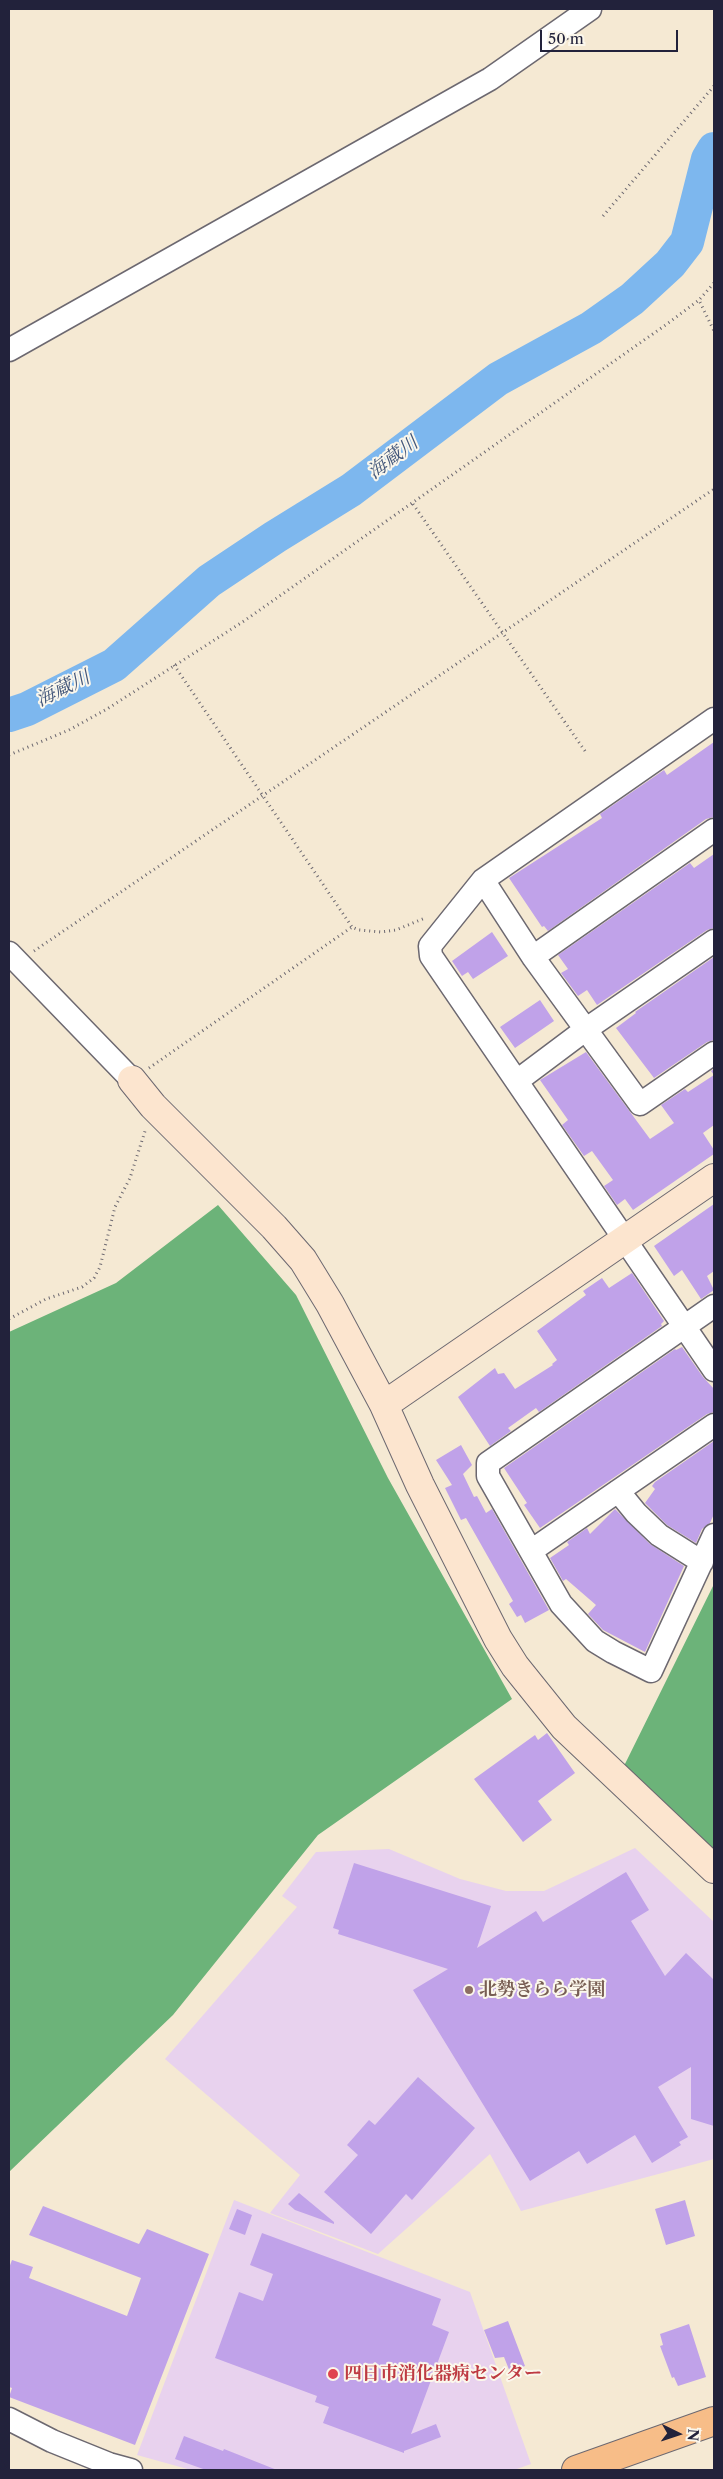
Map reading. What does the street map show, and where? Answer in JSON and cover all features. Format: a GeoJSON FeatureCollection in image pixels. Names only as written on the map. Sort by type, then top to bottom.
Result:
{"type":"FeatureCollection","features":[{"type":"Feature","properties":{"kind":"highway"},"geometry":{"type":"LineString","coordinates":[[581,2469],[714,2422]]}},
{"type":"Feature","properties":{"kind":"street"},"geometry":{"type":"LineString","coordinates":[[9,350],[490,79],[590,9]]}},
{"type":"Feature","properties":{"kind":"street"},"geometry":{"type":"LineString","coordinates":[[714,719],[483,880],[430,946],[431,956],[714,1370]]}},
{"type":"Feature","properties":{"kind":"street"},"geometry":{"type":"LineString","coordinates":[[533,957],[714,830]]}},
{"type":"Feature","properties":{"kind":"street"},"geometry":{"type":"LineString","coordinates":[[483,880],[533,957],[585,1030],[598,1043],[640,1104],[714,1053]]}},
{"type":"Feature","properties":{"kind":"street"},"geometry":{"type":"LineString","coordinates":[[517,1080],[585,1030],[714,941]]}},
{"type":"Feature","properties":{"kind":"street"},"geometry":{"type":"LineString","coordinates":[[13,958],[132,1080],[153,1106],[274,1227],[303,1260],[330,1304],[384,1406],[420,1484],[494,1630],[515,1666],[564,1728],[714,1870]]}},
{"type":"Feature","properties":{"kind":"street"},"geometry":{"type":"LineString","coordinates":[[384,1406],[714,1178]]}},
{"type":"Feature","properties":{"kind":"street"},"geometry":{"type":"LineString","coordinates":[[714,1306],[488,1463],[488,1476],[561,1604],[579,1625],[613,1652],[651,1671],[714,1535]]}},
{"type":"Feature","properties":{"kind":"street"},"geometry":{"type":"LineString","coordinates":[[531,1551],[714,1425]]}},
{"type":"Feature","properties":{"kind":"street"},"geometry":{"type":"LineString","coordinates":[[618,1491],[649,1527],[679,1550],[702,1562]]}},
{"type":"Feature","properties":{"kind":"street"},"geometry":{"type":"LineString","coordinates":[[9,2419],[52,2441],[109,2464],[131,2470]]}},
{"type":"Feature","properties":{"kind":"path"},"geometry":{"type":"LineString","coordinates":[[603,216],[714,86]]}},
{"type":"Feature","properties":{"kind":"path"},"geometry":{"type":"LineString","coordinates":[[9,755],[84,722],[244,621],[668,324],[699,300],[714,283]]}},
{"type":"Feature","properties":{"kind":"path"},"geometry":{"type":"LineString","coordinates":[[699,300],[714,331]]}},
{"type":"Feature","properties":{"kind":"path"},"geometry":{"type":"LineString","coordinates":[[13,958],[263,796],[714,489]]}},
{"type":"Feature","properties":{"kind":"path"},"geometry":{"type":"LineString","coordinates":[[413,504],[585,751]]}},
{"type":"Feature","properties":{"kind":"path"},"geometry":{"type":"LineString","coordinates":[[174,665],[352,927]]}},
{"type":"Feature","properties":{"kind":"path"},"geometry":{"type":"LineString","coordinates":[[132,1080],[352,927],[381,932],[396,930],[442,912],[457,911]]}},
{"type":"Feature","properties":{"kind":"path"},"geometry":{"type":"LineString","coordinates":[[9,1319],[46,1300],[82,1287],[94,1278],[100,1267],[115,1206],[130,1178],[153,1106]]}},
{"type":"Feature","properties":{"kind":"shaded area","name":"北勢きらら学園"},"geometry":{"type":"Polygon","coordinates":[[[635,1848],[714,1922],[714,2159],[521,2211],[490,2154],[378,2254],[270,2213],[300,2175],[165,2059],[297,1907],[282,1896],[316,1852],[389,1849],[460,1879],[506,1891],[544,1891],[635,1848]]]}},
{"type":"Feature","properties":{"kind":"shaded area","name":"四日市消化器病センター"},"geometry":{"type":"Polygon","coordinates":[[[234,2200],[470,2292],[531,2464],[514,2470],[191,2470],[137,2455],[234,2200]]]}},
{"type":"Feature","properties":{"kind":"green space"},"geometry":{"type":"Polygon","coordinates":[[[218,1205],[296,1295],[388,1478],[512,1699],[318,1835],[173,2015],[9,2172],[9,1332],[116,1283],[218,1205]]]}},
{"type":"Feature","properties":{"kind":"green space"},"geometry":{"type":"Polygon","coordinates":[[[714,1584],[714,1850],[622,1770],[714,1584]]]}},
{"type":"Feature","properties":{"kind":"building"},"geometry":{"type":"Polygon","coordinates":[[[714,742],[714,817],[706,819],[548,931],[544,926],[542,927],[509,878],[602,818],[600,814],[664,770],[667,775],[714,742]]]}},
{"type":"Feature","properties":{"kind":"building"},"geometry":{"type":"Polygon","coordinates":[[[714,854],[714,928],[707,930],[597,1005],[587,990],[578,996],[561,973],[568,969],[558,955],[690,863],[694,868],[714,854]]]}},
{"type":"Feature","properties":{"kind":"building"},"geometry":{"type":"Polygon","coordinates":[[[492,932],[508,956],[473,979],[468,972],[462,976],[452,961],[492,932]]]}},
{"type":"Feature","properties":{"kind":"building"},"geometry":{"type":"Polygon","coordinates":[[[714,957],[714,1040],[707,1042],[654,1078],[616,1028],[635,1012],[714,957]]]}},
{"type":"Feature","properties":{"kind":"building"},"geometry":{"type":"Polygon","coordinates":[[[540,1000],[554,1021],[515,1048],[500,1027],[540,1000]]]}},
{"type":"Feature","properties":{"kind":"building"},"geometry":{"type":"Polygon","coordinates":[[[586,1052],[650,1139],[674,1123],[661,1105],[685,1089],[688,1092],[714,1075],[714,1125],[703,1133],[714,1150],[714,1154],[633,1210],[625,1199],[617,1205],[604,1186],[613,1180],[592,1151],[584,1156],[562,1125],[568,1120],[540,1080],[586,1052]]]}},
{"type":"Feature","properties":{"kind":"building"},"geometry":{"type":"Polygon","coordinates":[[[714,1204],[714,1271],[707,1276],[714,1290],[701,1299],[682,1270],[674,1276],[654,1246],[714,1204]]]}},
{"type":"Feature","properties":{"kind":"building"},"geometry":{"type":"Polygon","coordinates":[[[632,1273],[664,1321],[661,1324],[662,1326],[539,1412],[536,1408],[508,1428],[511,1431],[490,1446],[458,1397],[495,1368],[498,1374],[504,1373],[515,1389],[553,1365],[557,1360],[537,1331],[586,1295],[583,1291],[602,1278],[609,1288],[632,1273]]]}},
{"type":"Feature","properties":{"kind":"building"},"geometry":{"type":"Polygon","coordinates":[[[682,1347],[714,1389],[714,1412],[707,1414],[540,1528],[524,1505],[527,1503],[504,1468],[675,1349],[682,1347]]]}},
{"type":"Feature","properties":{"kind":"building"},"geometry":{"type":"Polygon","coordinates":[[[714,1441],[714,1514],[710,1523],[702,1529],[696,1543],[667,1525],[645,1503],[655,1489],[652,1486],[655,1482],[714,1441]]]}},
{"type":"Feature","properties":{"kind":"building"},"geometry":{"type":"Polygon","coordinates":[[[461,1445],[472,1465],[463,1474],[474,1497],[477,1496],[486,1513],[492,1509],[549,1610],[525,1623],[521,1615],[517,1617],[509,1604],[513,1601],[466,1518],[461,1520],[445,1488],[452,1485],[436,1460],[461,1445]]]}},
{"type":"Feature","properties":{"kind":"building"},"geometry":{"type":"Polygon","coordinates":[[[615,1509],[650,1544],[684,1566],[645,1652],[603,1630],[588,1614],[596,1605],[566,1579],[563,1581],[550,1558],[569,1545],[567,1542],[587,1528],[590,1534],[615,1509]]]}},
{"type":"Feature","properties":{"kind":"building"},"geometry":{"type":"Polygon","coordinates":[[[547,1733],[575,1773],[538,1801],[552,1820],[523,1842],[474,1779],[535,1735],[538,1740],[547,1733]]]}},
{"type":"Feature","properties":{"kind":"building"},"geometry":{"type":"Polygon","coordinates":[[[354,1863],[491,1906],[477,1948],[536,1911],[543,1922],[626,1872],[649,1910],[631,1921],[665,1976],[686,1953],[714,1980],[714,2126],[691,2119],[691,2067],[658,2087],[688,2137],[679,2142],[681,2145],[652,2163],[635,2135],[587,2164],[579,2151],[530,2181],[413,1990],[448,1969],[338,1934],[339,1930],[333,1928],[354,1863]]]}},
{"type":"Feature","properties":{"kind":"building"},"geometry":{"type":"Polygon","coordinates":[[[418,2077],[475,2128],[412,2200],[406,2194],[371,2234],[324,2192],[358,2155],[347,2145],[369,2120],[375,2125],[418,2077]]]}},
{"type":"Feature","properties":{"kind":"building"},"geometry":{"type":"Polygon","coordinates":[[[299,2193],[334,2224],[295,2210],[288,2204],[299,2193]]]}},
{"type":"Feature","properties":{"kind":"building"},"geometry":{"type":"Polygon","coordinates":[[[685,2200],[695,2236],[666,2245],[655,2209],[685,2200]]]}},
{"type":"Feature","properties":{"kind":"building"},"geometry":{"type":"Polygon","coordinates":[[[43,2206],[139,2244],[147,2229],[209,2254],[135,2445],[9,2397],[12,2388],[9,2387],[9,2268],[12,2260],[33,2267],[29,2278],[127,2316],[141,2278],[29,2235],[43,2206]]]}},
{"type":"Feature","properties":{"kind":"building"},"geometry":{"type":"Polygon","coordinates":[[[237,2209],[252,2215],[245,2235],[229,2229],[237,2209]]]}},
{"type":"Feature","properties":{"kind":"building"},"geometry":{"type":"Polygon","coordinates":[[[262,2233],[441,2299],[432,2325],[449,2332],[411,2434],[436,2424],[441,2437],[404,2451],[404,2453],[323,2423],[329,2407],[315,2402],[317,2396],[215,2358],[239,2292],[263,2301],[273,2274],[250,2265],[262,2233]]]}},
{"type":"Feature","properties":{"kind":"building"},"geometry":{"type":"Polygon","coordinates":[[[508,2321],[525,2366],[510,2372],[504,2357],[495,2358],[484,2330],[508,2321]]]}},
{"type":"Feature","properties":{"kind":"building"},"geometry":{"type":"Polygon","coordinates":[[[689,2324],[706,2377],[678,2386],[674,2377],[672,2378],[660,2346],[663,2345],[660,2334],[689,2324]]]}},
{"type":"Feature","properties":{"kind":"building"},"geometry":{"type":"Polygon","coordinates":[[[184,2436],[223,2451],[224,2449],[277,2470],[206,2470],[175,2459],[184,2436]]]}},
{"type":"Feature","properties":{"kind":"waterway","name":"海蔵川"},"geometry":{"type":"LineString","coordinates":[[9,715],[27,709],[114,665],[209,581],[351,490],[498,379],[591,328],[632,299],[670,264],[687,242],[708,159],[714,149]]}},
{"type":"Feature","properties":{"kind":"place","name":"北勢きらら学園"},"geometry":{"type":"Point","coordinates":[469,1990]}},
{"type":"Feature","properties":{"kind":"place","name":"四日市消化器病センター"},"geometry":{"type":"Point","coordinates":[333,2374]}}]}
